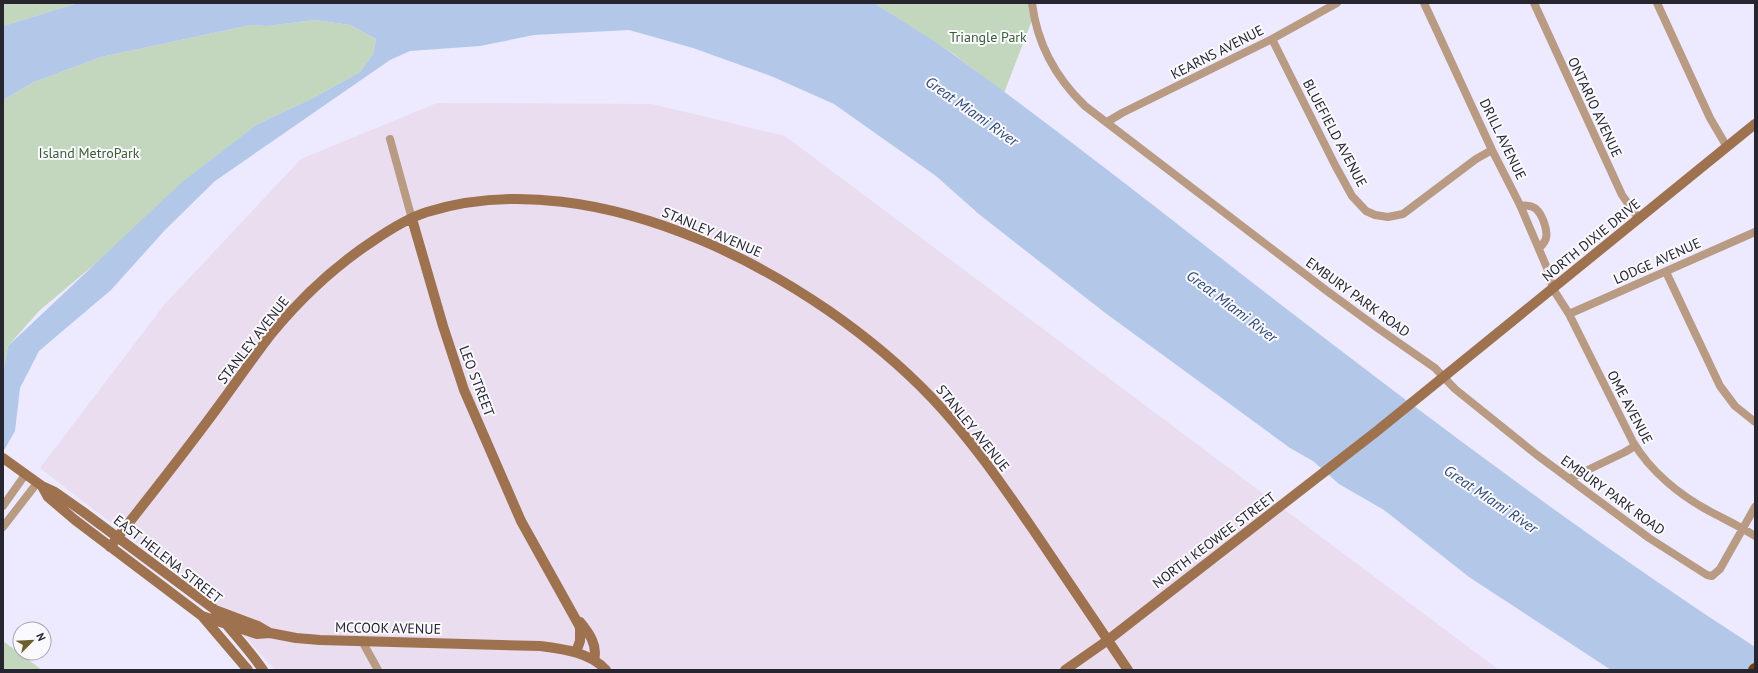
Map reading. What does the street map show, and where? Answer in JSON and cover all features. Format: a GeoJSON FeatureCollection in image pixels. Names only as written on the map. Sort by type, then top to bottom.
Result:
{"type":"FeatureCollection","features":[{"type":"Feature","properties":{"kind":"street","name":"EMBURY PARK ROAD"},"geometry":{"type":"LineString","coordinates":[[1032,3],[1038,33],[1044,50],[1060,79],[1085,106],[1328,291],[1435,368],[1455,389],[1569,479],[1649,538],[1707,576],[1711,576],[1720,569],[1743,529]]}},
{"type":"Feature","properties":{"kind":"street","name":"KEARNS AVENUE"},"geometry":{"type":"LineString","coordinates":[[1107,122],[1122,113],[1272,39],[1337,3]]}},
{"type":"Feature","properties":{"kind":"street","name":"DRILL AVENUE"},"geometry":{"type":"LineString","coordinates":[[1424,3],[1492,150],[1520,205],[1539,248],[1553,289]]}},
{"type":"Feature","properties":{"kind":"street","name":"ONTARIO AVENUE"},"geometry":{"type":"LineString","coordinates":[[1534,3],[1622,195],[1639,219]]}},
{"type":"Feature","properties":{"kind":"street"},"geometry":{"type":"LineString","coordinates":[[1657,3],[1710,118],[1727,147]]}},
{"type":"Feature","properties":{"kind":"street","name":"BLUEFIELD AVENUE"},"geometry":{"type":"LineString","coordinates":[[1272,39],[1325,147],[1352,196],[1366,211],[1375,215],[1388,217],[1403,214],[1476,159],[1492,150]]}},
{"type":"Feature","properties":{"kind":"street","name":"NORTH DIXIE DRIVE"},"geometry":{"type":"LineString","coordinates":[[1377,431],[1755,124]]}},
{"type":"Feature","properties":{"kind":"street","name":"LEO STREET"},"geometry":{"type":"LineString","coordinates":[[390,139],[442,326],[464,390],[521,521],[576,618],[592,640],[595,649],[594,660]]}},
{"type":"Feature","properties":{"kind":"street","name":"STANLEY AVENUE"},"geometry":{"type":"LineString","coordinates":[[110,547],[223,400],[252,359],[292,310],[328,276],[355,254],[390,231],[424,212],[494,200],[539,200],[596,207],[644,219],[697,238],[763,270],[802,292],[872,343],[919,385],[948,415],[976,448],[1128,670]]}},
{"type":"Feature","properties":{"kind":"street"},"geometry":{"type":"LineString","coordinates":[[1520,205],[1536,208],[1542,220],[1546,231],[1546,238],[1539,248]]}},
{"type":"Feature","properties":{"kind":"street","name":"LODGE AVENUE"},"geometry":{"type":"LineString","coordinates":[[1569,314],[1755,232]]}},
{"type":"Feature","properties":{"kind":"street"},"geometry":{"type":"LineString","coordinates":[[1666,272],[1720,386],[1735,406],[1755,422]]}},
{"type":"Feature","properties":{"kind":"street","name":"OME AVENUE"},"geometry":{"type":"LineString","coordinates":[[1553,289],[1569,314],[1635,446],[1658,473],[1686,496],[1710,512],[1755,536]]}},
{"type":"Feature","properties":{"kind":"street","name":"NORTH KEOWEE STREET"},"geometry":{"type":"LineString","coordinates":[[1066,670],[1108,640],[1377,431]]}},
{"type":"Feature","properties":{"kind":"street"},"geometry":{"type":"LineString","coordinates":[[1569,479],[1635,446]]}},
{"type":"Feature","properties":{"kind":"street","name":"EAST HELENA STREET"},"geometry":{"type":"LineString","coordinates":[[3,458],[39,484],[55,492],[118,537],[215,610],[224,624],[250,652],[263,670]]}},
{"type":"Feature","properties":{"kind":"street"},"geometry":{"type":"LineString","coordinates":[[3,506],[22,472]]}},
{"type":"Feature","properties":{"kind":"street"},"geometry":{"type":"LineString","coordinates":[[3,527],[39,484]]}},
{"type":"Feature","properties":{"kind":"street","name":"EAST HELENA STREET"},"geometry":{"type":"LineString","coordinates":[[39,484],[48,497],[110,547],[202,616],[248,670]]}},
{"type":"Feature","properties":{"kind":"street"},"geometry":{"type":"LineString","coordinates":[[1743,529],[1755,507]]}},
{"type":"Feature","properties":{"kind":"street"},"geometry":{"type":"LineString","coordinates":[[215,610],[258,626],[270,633]]}},
{"type":"Feature","properties":{"kind":"street","name":"MCCOOK AVENUE"},"geometry":{"type":"LineString","coordinates":[[202,616],[257,634],[270,633],[296,638],[320,640],[540,646],[576,652]]}},
{"type":"Feature","properties":{"kind":"street","name":"LEO STREET"},"geometry":{"type":"LineString","coordinates":[[576,618],[581,634],[576,652]]}},
{"type":"Feature","properties":{"kind":"street"},"geometry":{"type":"LineString","coordinates":[[362,641],[378,670]]}},
{"type":"Feature","properties":{"kind":"street"},"geometry":{"type":"LineString","coordinates":[[576,652],[594,660],[606,670]]}},
{"type":"Feature","properties":{"kind":"shaded area"},"geometry":{"type":"Polygon","coordinates":[[[437,103],[652,104],[785,136],[1499,670],[275,670],[214,602],[40,468],[164,305],[301,159],[437,103]]]}},
{"type":"Feature","properties":{"kind":"green space"},"geometry":{"type":"Polygon","coordinates":[[[3,3],[78,3],[3,26],[3,3]]]}},
{"type":"Feature","properties":{"kind":"green space","name":"Triangle Park"},"geometry":{"type":"Polygon","coordinates":[[[874,3],[1032,3],[1034,15],[1004,93],[955,55],[874,3]]]}},
{"type":"Feature","properties":{"kind":"green space","name":"Island MetroPark"},"geometry":{"type":"Polygon","coordinates":[[[315,20],[350,25],[376,39],[373,54],[360,72],[313,98],[256,125],[182,183],[114,248],[40,310],[8,346],[3,374],[3,100],[34,82],[101,57],[251,25],[267,26],[315,20]]]}},
{"type":"Feature","properties":{"kind":"green space"},"geometry":{"type":"Polygon","coordinates":[[[3,641],[12,648],[12,661],[30,661],[42,670],[3,670],[3,641]]]}},
{"type":"Feature","properties":{"kind":"water","name":"Great Miami River"},"geometry":{"type":"Polygon","coordinates":[[[78,3],[874,3],[927,36],[1031,112],[1311,328],[1498,469],[1625,560],[1755,647],[1755,670],[1611,670],[1469,577],[1384,510],[1339,484],[1313,461],[1290,448],[1104,312],[980,215],[936,176],[834,104],[771,76],[693,48],[629,30],[534,35],[480,46],[410,51],[390,60],[215,181],[165,230],[111,290],[39,351],[20,388],[15,431],[3,452],[3,374],[8,346],[181,183],[256,125],[313,98],[360,72],[373,54],[376,39],[350,25],[315,20],[267,26],[251,25],[101,57],[34,82],[3,100],[3,26],[78,3]]]}}]}
